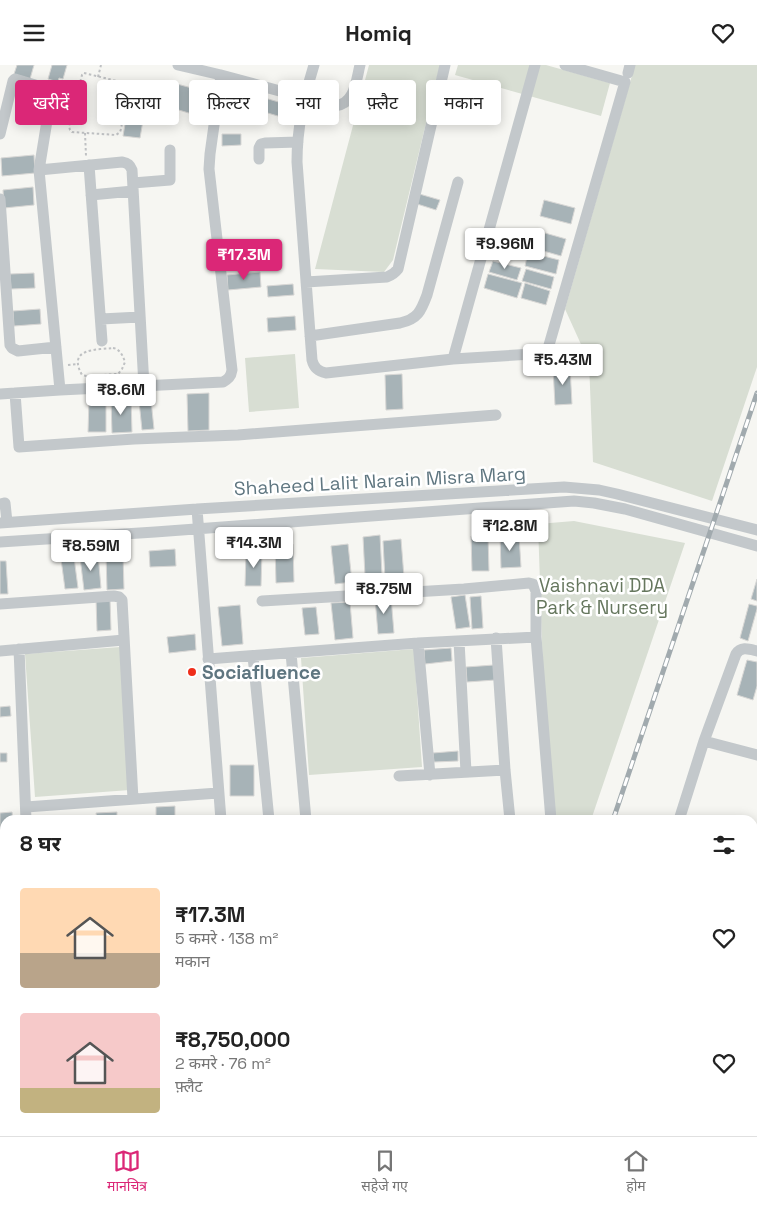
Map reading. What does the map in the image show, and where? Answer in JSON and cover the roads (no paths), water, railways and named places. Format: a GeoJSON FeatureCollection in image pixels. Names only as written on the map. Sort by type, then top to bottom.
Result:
{"type":"FeatureCollection","features":[{"type":"Feature","properties":{"kind":"street"},"geometry":{"type":"LineString","coordinates":[[178,65],[278,90]]}},
{"type":"Feature","properties":{"kind":"street"},"geometry":{"type":"LineString","coordinates":[[309,80],[314,65]]}},
{"type":"Feature","properties":{"kind":"street"},"geometry":{"type":"LineString","coordinates":[[339,105],[350,98],[354,90],[360,65]]}},
{"type":"Feature","properties":{"kind":"street"},"geometry":{"type":"LineString","coordinates":[[306,282],[387,277],[398,269],[445,65]]}},
{"type":"Feature","properties":{"kind":"street"},"geometry":{"type":"LineString","coordinates":[[453,359],[535,65]]}},
{"type":"Feature","properties":{"kind":"street"},"geometry":{"type":"LineString","coordinates":[[547,352],[625,82],[565,65]]}},
{"type":"Feature","properties":{"kind":"street"},"geometry":{"type":"LineString","coordinates":[[0,394],[222,382],[231,375],[209,169],[221,75]]}},
{"type":"Feature","properties":{"kind":"street"},"geometry":{"type":"LineString","coordinates":[[0,134],[8,98],[15,79],[52,90],[39,170],[60,390]]}},
{"type":"Feature","properties":{"kind":"street"},"geometry":{"type":"LineString","coordinates":[[300,125],[297,162],[310,336],[313,365],[316,369],[326,373],[453,359],[580,351]]}},
{"type":"Feature","properties":{"kind":"street"},"geometry":{"type":"LineString","coordinates":[[259,159],[259,147],[261,144],[298,142]]}},
{"type":"Feature","properties":{"kind":"street"},"geometry":{"type":"LineString","coordinates":[[91,195],[170,180],[170,150]]}},
{"type":"Feature","properties":{"kind":"street"},"geometry":{"type":"LineString","coordinates":[[39,170],[122,162],[130,165],[132,170],[144,386]]}},
{"type":"Feature","properties":{"kind":"street"},"geometry":{"type":"LineString","coordinates":[[88,165],[102,341]]}},
{"type":"Feature","properties":{"kind":"street"},"geometry":{"type":"LineString","coordinates":[[310,336],[400,323],[410,321],[417,316],[427,295],[458,182]]}},
{"type":"Feature","properties":{"kind":"street"},"geometry":{"type":"LineString","coordinates":[[0,199],[10,345],[18,351],[56,347]]}},
{"type":"Feature","properties":{"kind":"street"},"geometry":{"type":"LineString","coordinates":[[101,319],[140,317]]}},
{"type":"Feature","properties":{"kind":"street"},"geometry":{"type":"LineString","coordinates":[[15,393],[19,447],[134,439],[238,435],[496,415]]}},
{"type":"Feature","properties":{"kind":"street","name":"Shaheed Lalit Narain Misra Marg"},"geometry":{"type":"LineString","coordinates":[[4,523],[196,509],[564,487],[599,490],[617,494],[757,531]]}},
{"type":"Feature","properties":{"kind":"street","name":"Shaheed Lalit Narain Misra Marg"},"geometry":{"type":"LineString","coordinates":[[0,542],[507,507],[561,501],[583,501],[625,509],[757,546]]}},
{"type":"Feature","properties":{"kind":"street"},"geometry":{"type":"LineString","coordinates":[[0,504],[5,503],[4,523]]}},
{"type":"Feature","properties":{"kind":"street"},"geometry":{"type":"LineString","coordinates":[[196,509],[220,815]]}},
{"type":"Feature","properties":{"kind":"street"},"geometry":{"type":"LineString","coordinates":[[262,601],[533,584],[536,591],[536,637],[551,815]]}},
{"type":"Feature","properties":{"kind":"street"},"geometry":{"type":"LineString","coordinates":[[0,604],[114,596],[122,600],[133,799]]}},
{"type":"Feature","properties":{"kind":"street"},"geometry":{"type":"LineString","coordinates":[[208,659],[418,643],[536,637]]}},
{"type":"Feature","properties":{"kind":"street"},"geometry":{"type":"LineString","coordinates":[[496,639],[510,815]]}},
{"type":"Feature","properties":{"kind":"street"},"geometry":{"type":"LineString","coordinates":[[0,651],[124,640]]}},
{"type":"Feature","properties":{"kind":"street"},"geometry":{"type":"LineString","coordinates":[[459,641],[466,772]]}},
{"type":"Feature","properties":{"kind":"street"},"geometry":{"type":"LineString","coordinates":[[418,643],[430,775]]}},
{"type":"Feature","properties":{"kind":"street"},"geometry":{"type":"LineString","coordinates":[[681,815],[704,741],[736,654],[744,648],[757,651]]}},
{"type":"Feature","properties":{"kind":"street"},"geometry":{"type":"LineString","coordinates":[[19,649],[26,815]]}},
{"type":"Feature","properties":{"kind":"street"},"geometry":{"type":"LineString","coordinates":[[291,653],[306,815]]}},
{"type":"Feature","properties":{"kind":"street"},"geometry":{"type":"LineString","coordinates":[[253,656],[269,815]]}},
{"type":"Feature","properties":{"kind":"street"},"geometry":{"type":"LineString","coordinates":[[704,741],[757,755]]}},
{"type":"Feature","properties":{"kind":"street"},"geometry":{"type":"LineString","coordinates":[[399,776],[505,770]]}},
{"type":"Feature","properties":{"kind":"street"},"geometry":{"type":"LineString","coordinates":[[26,807],[218,793]]}},
{"type":"Feature","properties":{"kind":"railway"},"geometry":{"type":"LineString","coordinates":[[615,815],[757,393]]}},
{"type":"Feature","properties":{"kind":"place","name":"Sociafluence"},"geometry":{"type":"Point","coordinates":[192,672]}},
{"type":"Feature","properties":{"kind":"park label","name":"Vaishnavi DDA Park & Nursery"},"geometry":{"type":"Point","coordinates":[602,596]}}]}
